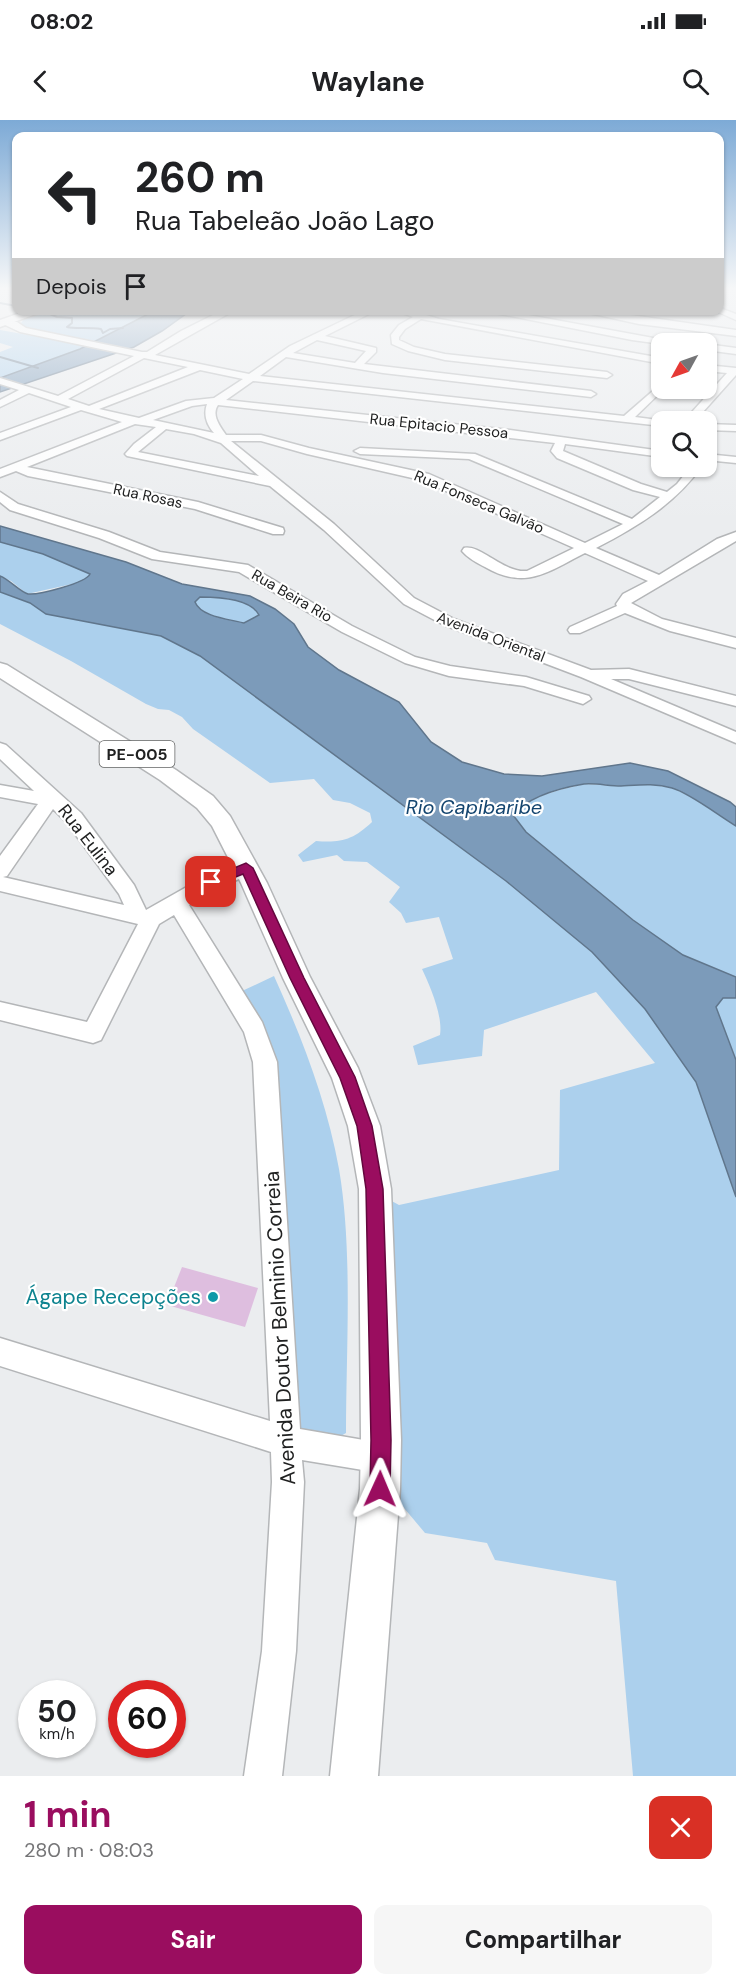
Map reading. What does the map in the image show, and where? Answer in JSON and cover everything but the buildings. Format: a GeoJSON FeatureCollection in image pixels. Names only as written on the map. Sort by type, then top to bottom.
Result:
{"type":"FeatureCollection","features":[{"type":"Feature","properties":{"kind":"main road","name":"PE-005"},"geometry":{"type":"LineString","coordinates":[[0,669],[110,736],[205,802],[222,822],[347,1077],[364,1126],[375,1189],[381,1458],[354,1776]]}},
{"type":"Feature","properties":{"kind":"street"},"geometry":{"type":"LineString","coordinates":[[58,400],[121,366]]}},
{"type":"Feature","properties":{"kind":"street"},"geometry":{"type":"LineString","coordinates":[[0,436],[200,366]]}},
{"type":"Feature","properties":{"kind":"street"},"geometry":{"type":"LineString","coordinates":[[202,366],[254,378],[651,422]]}},
{"type":"Feature","properties":{"kind":"street"},"geometry":{"type":"LineString","coordinates":[[196,431],[219,434],[210,412],[216,402],[269,366]]}},
{"type":"Feature","properties":{"kind":"street"},"geometry":{"type":"LineString","coordinates":[[359,366],[591,394]]}},
{"type":"Feature","properties":{"kind":"street"},"geometry":{"type":"LineString","coordinates":[[535,366],[607,375]]}},
{"type":"Feature","properties":{"kind":"street"},"geometry":{"type":"LineString","coordinates":[[525,435],[568,414],[591,394],[613,366]]}},
{"type":"Feature","properties":{"kind":"street"},"geometry":{"type":"LineString","coordinates":[[717,369],[735,371]]}},
{"type":"Feature","properties":{"kind":"street"},"geometry":{"type":"LineString","coordinates":[[698,411],[735,371]]}},
{"type":"Feature","properties":{"kind":"street","name":"Avenida Oriental"},"geometry":{"type":"LineString","coordinates":[[0,381],[23,390],[137,422],[219,434],[329,527],[409,601],[456,625],[587,674],[736,738]]}},
{"type":"Feature","properties":{"kind":"street"},"geometry":{"type":"LineString","coordinates":[[0,404],[23,390]]}},
{"type":"Feature","properties":{"kind":"street"},"geometry":{"type":"LineString","coordinates":[[627,419],[651,396]]}},
{"type":"Feature","properties":{"kind":"street","name":"Rua Epitacio Pessoa"},"geometry":{"type":"LineString","coordinates":[[0,473],[196,401],[525,435],[651,453]]}},
{"type":"Feature","properties":{"kind":"street"},"geometry":{"type":"LineString","coordinates":[[164,425],[156,435],[137,446],[131,454],[274,482]]}},
{"type":"Feature","properties":{"kind":"street"},"geometry":{"type":"LineString","coordinates":[[717,435],[736,428]]}},
{"type":"Feature","properties":{"kind":"street","name":"Rua Fonseca Galvão"},"geometry":{"type":"LineString","coordinates":[[219,434],[261,438],[424,477],[658,580]]}},
{"type":"Feature","properties":{"kind":"street"},"geometry":{"type":"LineString","coordinates":[[561,441],[557,451],[561,456],[637,487],[670,496]]}},
{"type":"Feature","properties":{"kind":"street"},"geometry":{"type":"LineString","coordinates":[[317,453],[341,450],[471,456],[633,524]]}},
{"type":"Feature","properties":{"kind":"street"},"geometry":{"type":"LineString","coordinates":[[717,459],[736,460]]}},
{"type":"Feature","properties":{"kind":"street","name":"Rua Rosas"},"geometry":{"type":"LineString","coordinates":[[18,467],[28,472],[198,506],[278,531]]}},
{"type":"Feature","properties":{"kind":"street"},"geometry":{"type":"LineString","coordinates":[[469,551],[507,573],[530,575],[633,524],[681,487],[689,477]]}},
{"type":"Feature","properties":{"kind":"street","name":"Rua Beira Rio"},"geometry":{"type":"LineString","coordinates":[[0,496],[14,507],[104,535],[157,556],[223,563],[243,568],[347,629],[417,662],[449,671],[512,679],[583,699]]}},
{"type":"Feature","properties":{"kind":"street"},"geometry":{"type":"LineString","coordinates":[[736,536],[722,542],[680,570],[628,597],[623,603],[626,608],[661,623],[736,644]]}},
{"type":"Feature","properties":{"kind":"street"},"geometry":{"type":"LineString","coordinates":[[574,630],[626,608]]}},
{"type":"Feature","properties":{"kind":"street"},"geometry":{"type":"LineString","coordinates":[[587,674],[628,674],[736,701]]}},
{"type":"Feature","properties":{"kind":"street","name":"Rua Eulina"},"geometry":{"type":"LineString","coordinates":[[0,749],[74,818],[144,917]]}},
{"type":"Feature","properties":{"kind":"street"},"geometry":{"type":"LineString","coordinates":[[0,791],[53,800],[0,871]]}},
{"type":"Feature","properties":{"kind":"street"},"geometry":{"type":"LineString","coordinates":[[0,884],[144,917],[177,902],[211,882],[246,868]]}},
{"type":"Feature","properties":{"kind":"street","name":"Avenida Doutor Belminio Correia"},"geometry":{"type":"LineString","coordinates":[[177,902],[254,1029],[265,1062],[288,1482],[279,1652],[263,1776]]}},
{"type":"Feature","properties":{"kind":"street"},"geometry":{"type":"LineString","coordinates":[[0,1011],[93,1033],[144,917]]}},
{"type":"Feature","properties":{"kind":"street"},"geometry":{"type":"LineString","coordinates":[[0,1352],[287,1442],[381,1458]]}},
{"type":"Feature","properties":{"kind":"shaded area"},"geometry":{"type":"Polygon","coordinates":[[[0,366],[32,366],[0,378],[0,366]]]}},
{"type":"Feature","properties":{"kind":"shaded area"},"geometry":{"type":"Polygon","coordinates":[[[0,542],[43,554],[90,573],[88,578],[81,582],[27,594],[11,581],[0,576],[0,542]]]}},
{"type":"Feature","properties":{"kind":"shaded area"},"geometry":{"type":"Polygon","coordinates":[[[0,592],[30,603],[47,614],[161,636],[200,656],[506,881],[592,952],[645,1009],[696,1082],[736,1197],[736,1776],[633,1776],[616,1581],[495,1560],[487,1543],[425,1533],[399,1502],[388,1199],[399,1205],[559,1170],[560,1090],[655,1063],[596,992],[484,1030],[482,1056],[418,1065],[413,1046],[440,1035],[440,1019],[422,969],[453,959],[439,917],[406,923],[401,913],[389,902],[400,887],[367,862],[344,861],[337,855],[303,862],[298,855],[316,841],[340,841],[359,833],[372,822],[370,813],[350,803],[333,800],[314,779],[270,783],[193,729],[182,717],[169,710],[158,709],[146,704],[0,624],[0,592]]]}},
{"type":"Feature","properties":{"kind":"shaded area"},"geometry":{"type":"Polygon","coordinates":[[[200,597],[224,598],[241,602],[255,609],[259,615],[244,623],[209,614],[194,601],[200,597]]]}},
{"type":"Feature","properties":{"kind":"shaded area"},"geometry":{"type":"Polygon","coordinates":[[[585,784],[618,786],[647,784],[673,788],[736,826],[736,977],[683,955],[633,920],[526,832],[513,815],[537,798],[585,784]]]}},
{"type":"Feature","properties":{"kind":"shaded area"},"geometry":{"type":"Polygon","coordinates":[[[274,976],[321,1095],[339,1169],[346,1233],[348,1300],[346,1433],[339,1437],[293,1429],[282,1166],[242,991],[274,976]]]}},
{"type":"Feature","properties":{"kind":"shaded area"},"geometry":{"type":"Polygon","coordinates":[[[723,998],[736,998],[736,1060],[716,1007],[723,998]]]}},
{"type":"Feature","properties":{"kind":"water"},"geometry":{"type":"Polygon","coordinates":[[[32,366],[77,366],[0,392],[0,378],[32,366]]]}},
{"type":"Feature","properties":{"kind":"water","name":"Rio Capibaribe"},"geometry":{"type":"Polygon","coordinates":[[[0,526],[126,562],[182,584],[250,596],[275,609],[294,624],[308,647],[339,670],[399,702],[431,742],[462,762],[504,774],[542,776],[630,763],[668,771],[736,807],[736,826],[696,800],[666,786],[584,784],[536,798],[513,815],[526,832],[633,920],[683,955],[736,977],[736,998],[723,998],[716,1007],[736,1060],[736,1197],[696,1082],[645,1009],[592,952],[506,881],[200,656],[161,636],[46,614],[30,603],[0,592],[0,576],[28,594],[62,588],[90,574],[43,554],[0,542],[0,526]],[[200,597],[195,602],[198,607],[216,617],[244,623],[259,615],[255,609],[241,602],[224,598],[200,597]]]}},
{"type":"Feature","properties":{"kind":"waterway"},"geometry":{"type":"LineString","coordinates":[[32,366],[38,368]]}},
{"type":"Feature","properties":{"kind":"place","name":"Ágape Recepções"},"geometry":{"type":"Point","coordinates":[213,1297]}},
{"type":"Feature","properties":{"kind":"route"},"geometry":{"type":"LineString","coordinates":[[211,882],[246,868],[297,978],[347,1077],[364,1126],[375,1189],[381,1440],[380,1489]]}}]}
